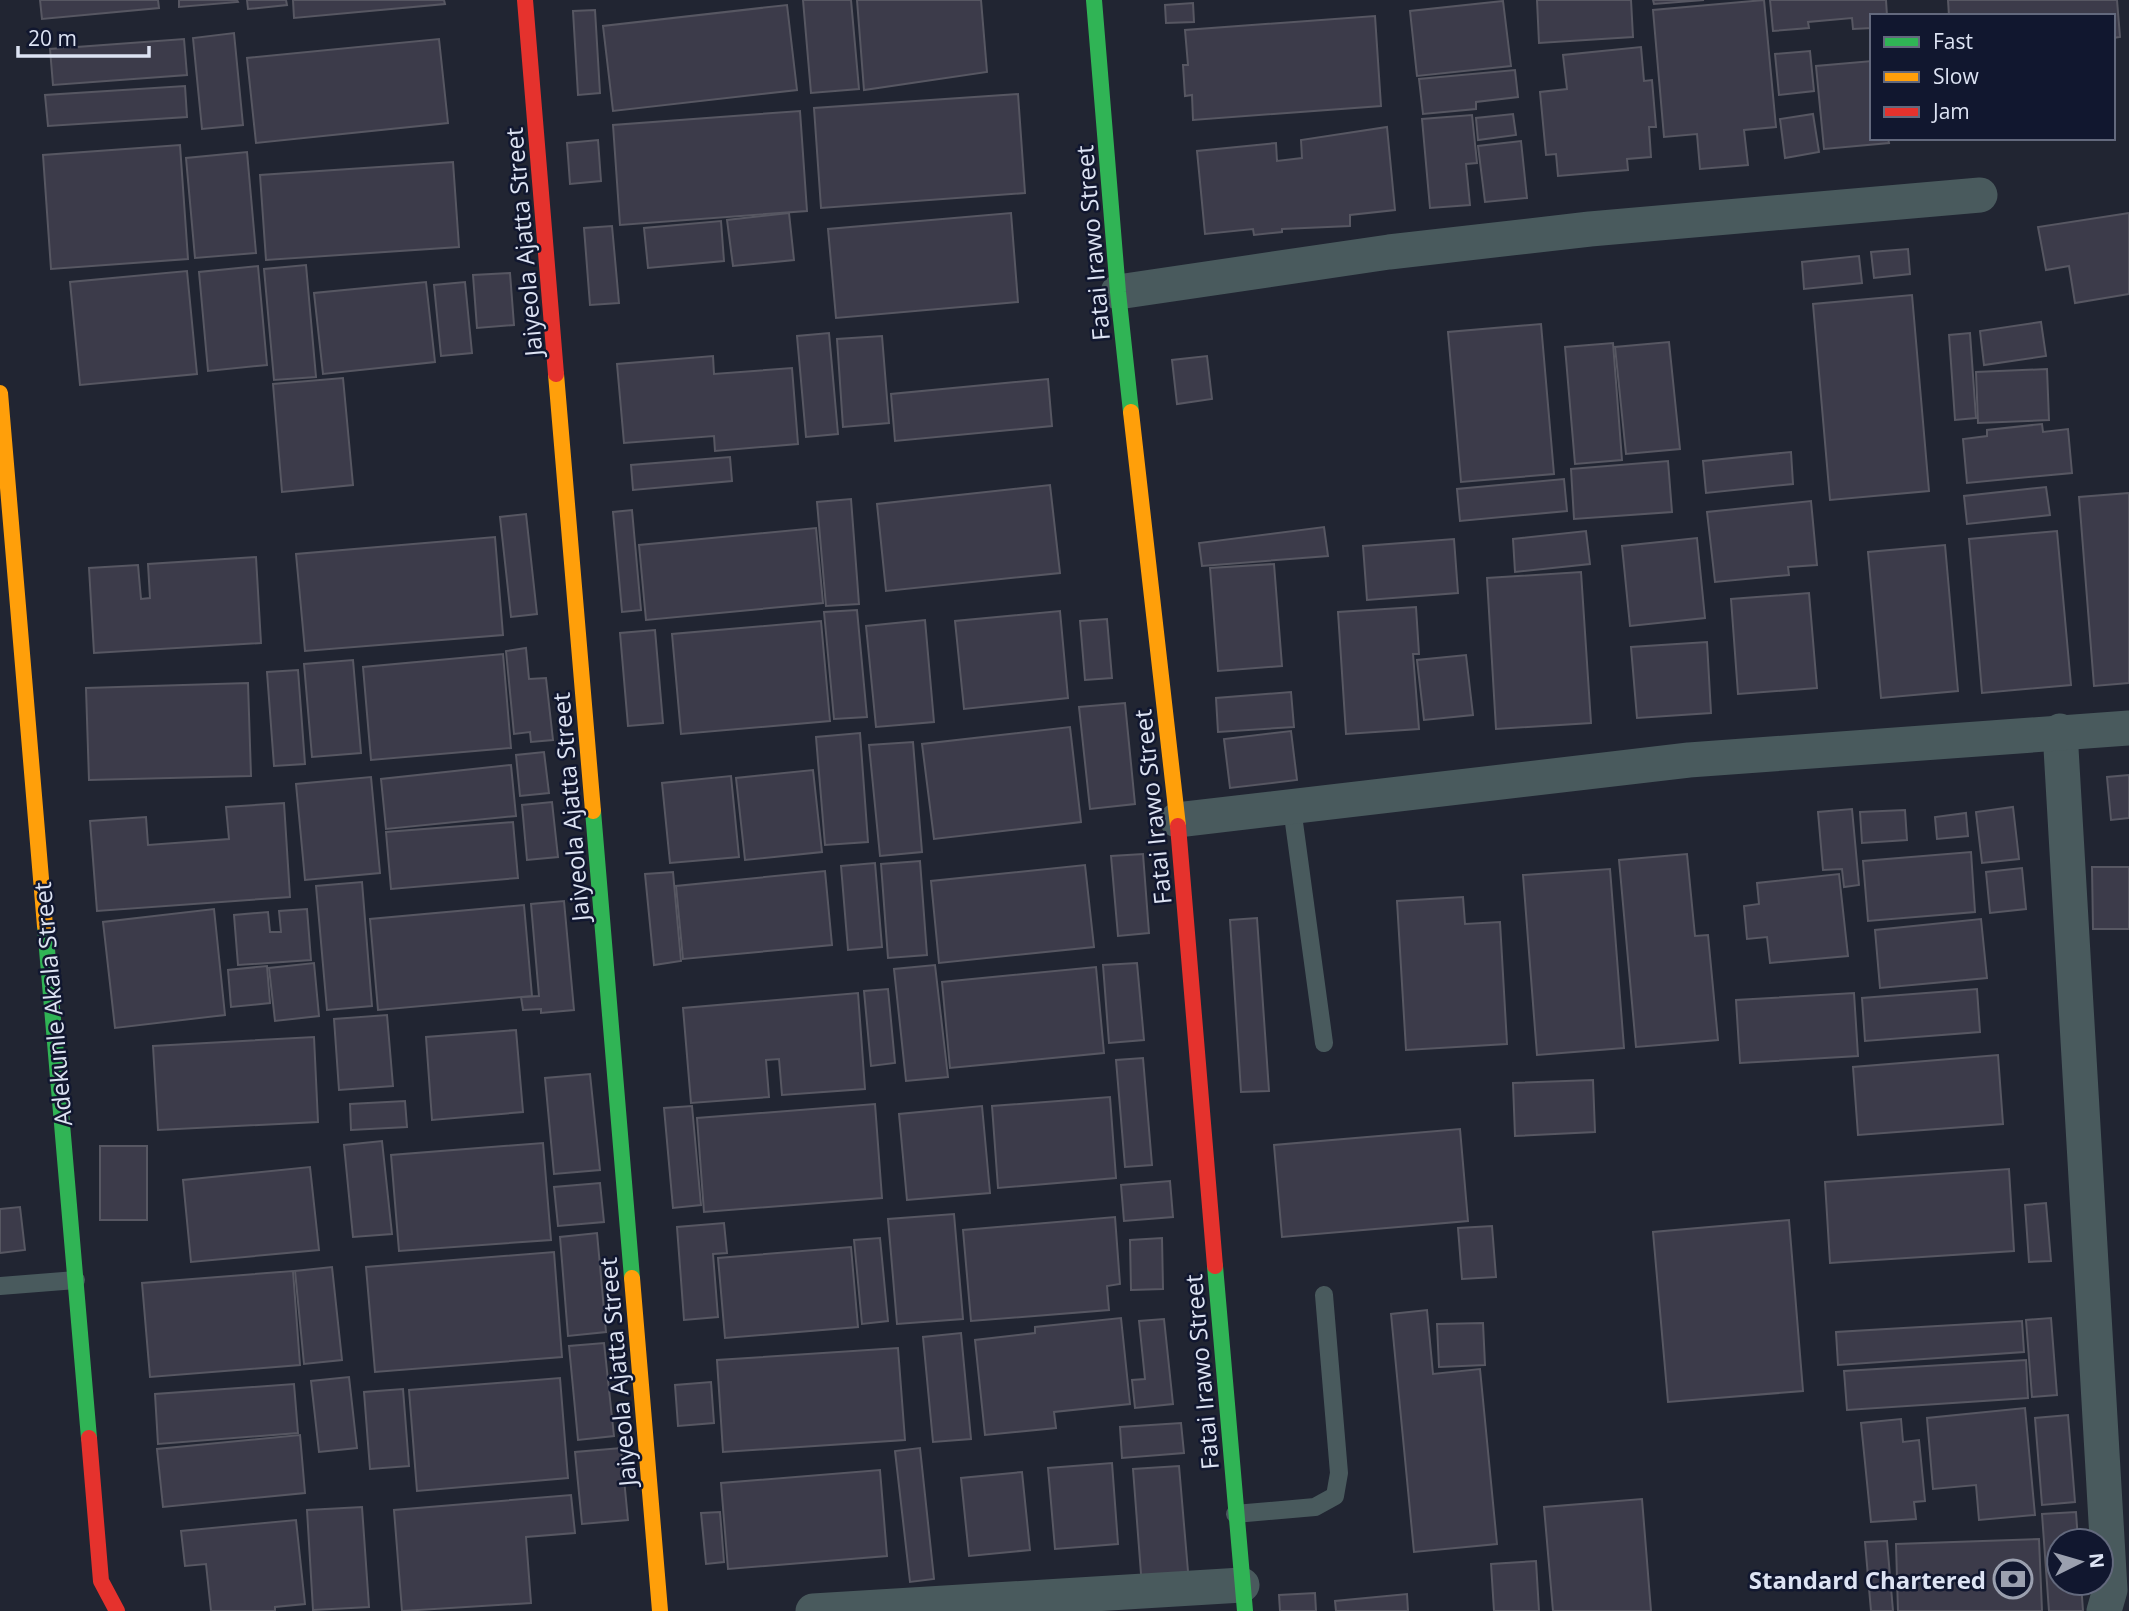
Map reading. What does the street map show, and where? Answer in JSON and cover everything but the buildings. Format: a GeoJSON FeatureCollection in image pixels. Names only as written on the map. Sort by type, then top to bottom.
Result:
{"type":"FeatureCollection","features":[{"type":"Feature","properties":{"kind":"street","name":"Jaiyeola Ajatta Street"},"geometry":{"type":"LineString","coordinates":[[525,0],[660,1611]]}},
{"type":"Feature","properties":{"kind":"street","name":"Fatai Irawo Street"},"geometry":{"type":"LineString","coordinates":[[1094,0],[1118,292],[1177,820],[1243,1598]]}},
{"type":"Feature","properties":{"kind":"street"},"geometry":{"type":"LineString","coordinates":[[1118,292],[1389,252],[1590,229],[1980,195]]}},
{"type":"Feature","properties":{"kind":"street","name":"Adekunle Akala Street"},"geometry":{"type":"LineString","coordinates":[[0,393],[101,1581],[117,1611]]}},
{"type":"Feature","properties":{"kind":"street"},"geometry":{"type":"LineString","coordinates":[[1177,820],[1689,760],[2129,728]]}},
{"type":"Feature","properties":{"kind":"street"},"geometry":{"type":"LineString","coordinates":[[2060,731],[2110,1590],[2104,1611]]}},
{"type":"Feature","properties":{"kind":"street"},"geometry":{"type":"LineString","coordinates":[[813,1611],[1243,1598]]}},
{"type":"Feature","properties":{"kind":"lane"},"geometry":{"type":"LineString","coordinates":[[1292,808],[1324,1043]]}},
{"type":"Feature","properties":{"kind":"lane"},"geometry":{"type":"LineString","coordinates":[[0,1286],[76,1280]]}},
{"type":"Feature","properties":{"kind":"lane"},"geometry":{"type":"LineString","coordinates":[[1235,1514],[1315,1507],[1335,1496],[1339,1473],[1324,1295]]}},
{"type":"Feature","properties":{"kind":"traffic: fast"},"geometry":{"type":"LineString","coordinates":[[1094,0],[1118,292],[1131,412]]}},
{"type":"Feature","properties":{"kind":"traffic: fast"},"geometry":{"type":"LineString","coordinates":[[593,811],[632,1278]]}},
{"type":"Feature","properties":{"kind":"traffic: fast"},"geometry":{"type":"LineString","coordinates":[[45,926],[89,1438]]}},
{"type":"Feature","properties":{"kind":"traffic: fast"},"geometry":{"type":"LineString","coordinates":[[1215,1266],[1245,1611]]}},
{"type":"Feature","properties":{"kind":"traffic: slow"},"geometry":{"type":"LineString","coordinates":[[556,374],[593,811]]}},
{"type":"Feature","properties":{"kind":"traffic: slow"},"geometry":{"type":"LineString","coordinates":[[0,393],[45,926]]}},
{"type":"Feature","properties":{"kind":"traffic: slow"},"geometry":{"type":"LineString","coordinates":[[1131,412],[1178,826]]}},
{"type":"Feature","properties":{"kind":"traffic: slow"},"geometry":{"type":"LineString","coordinates":[[632,1278],[660,1611]]}},
{"type":"Feature","properties":{"kind":"traffic: jam"},"geometry":{"type":"LineString","coordinates":[[525,0],[556,374]]}},
{"type":"Feature","properties":{"kind":"traffic: jam"},"geometry":{"type":"LineString","coordinates":[[1178,826],[1215,1266]]}},
{"type":"Feature","properties":{"kind":"traffic: jam"},"geometry":{"type":"LineString","coordinates":[[89,1438],[101,1581],[117,1611]]}},
{"type":"Feature","properties":{"kind":"place","name":"Standard Chartered"},"geometry":{"type":"Point","coordinates":[2013,1579]}}]}
